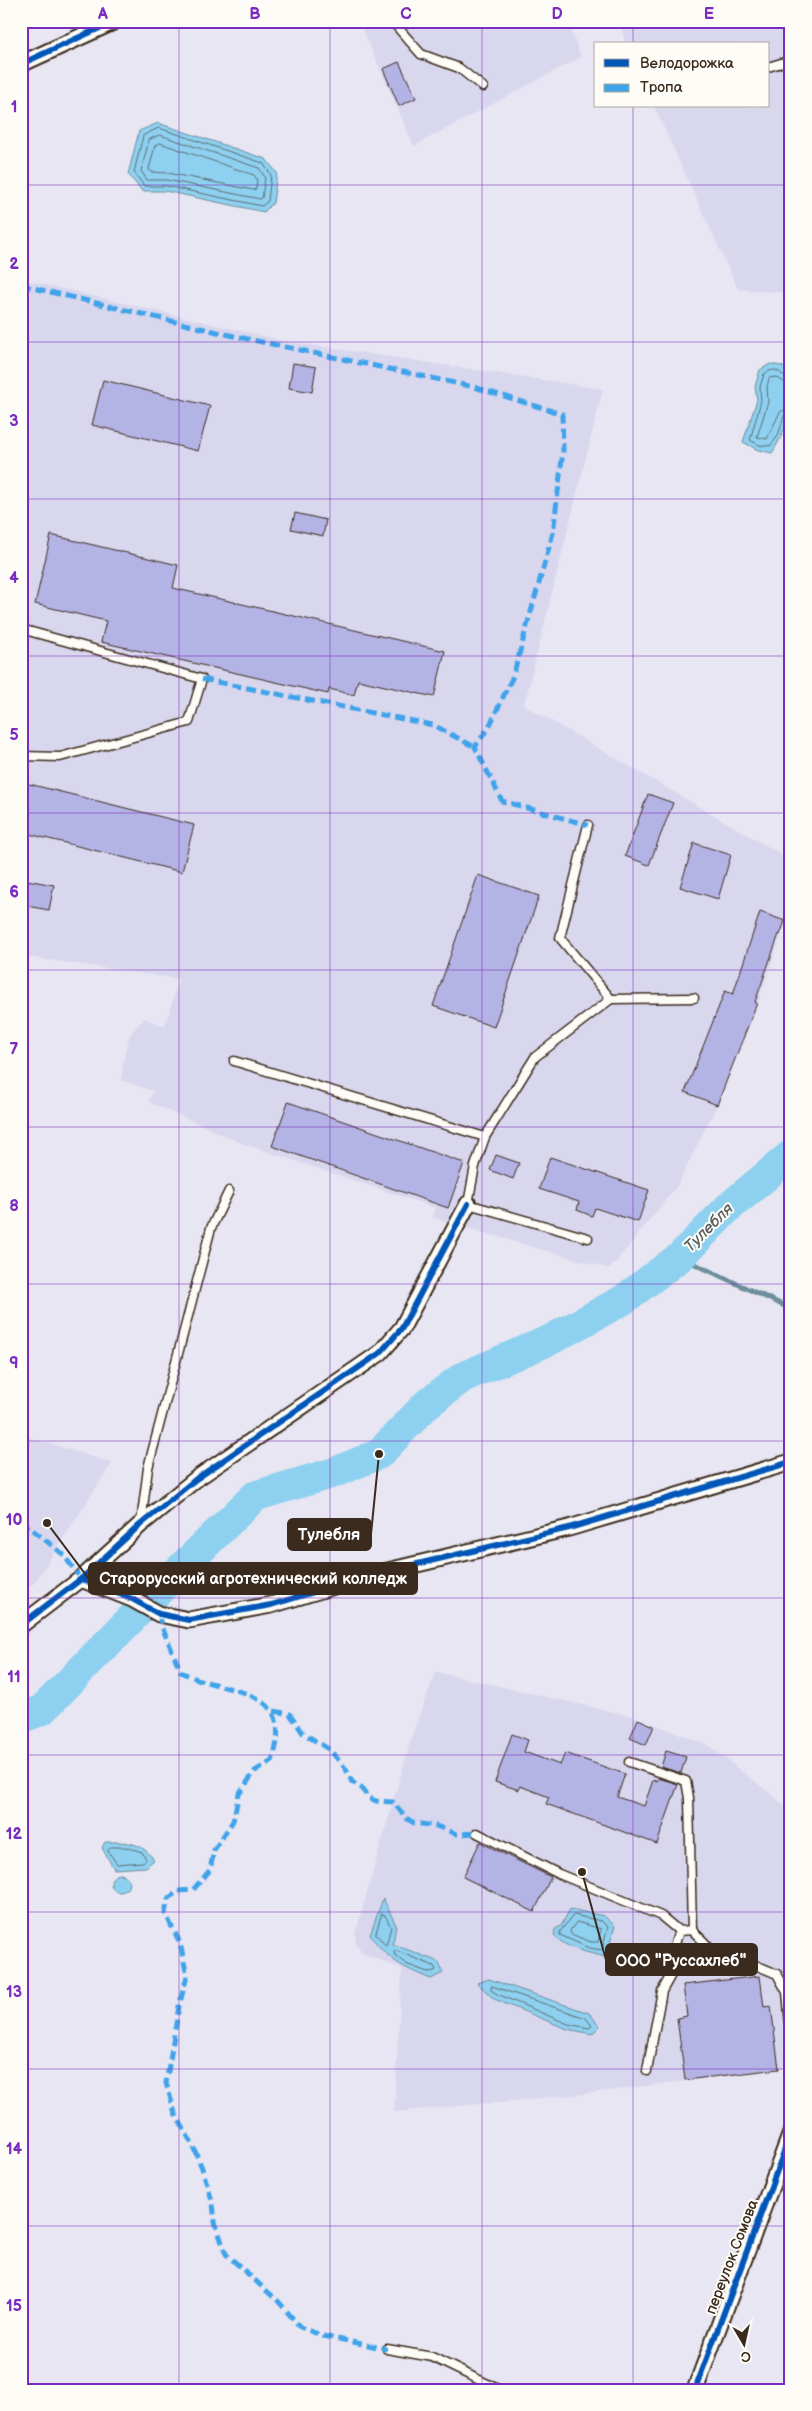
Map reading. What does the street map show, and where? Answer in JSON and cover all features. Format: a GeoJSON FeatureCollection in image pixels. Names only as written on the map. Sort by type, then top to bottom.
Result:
{"type":"FeatureCollection","features":[{"type":"Feature","properties":{"kind":"street"},"geometry":{"type":"LineString","coordinates":[[21,64],[115,21]]}},
{"type":"Feature","properties":{"kind":"street"},"geometry":{"type":"LineString","coordinates":[[21,1625],[81,1579],[140,1525],[196,1479],[380,1353],[402,1328],[468,1204]]}},
{"type":"Feature","properties":{"kind":"street"},"geometry":{"type":"LineString","coordinates":[[81,1579],[132,1599],[159,1614],[189,1620],[271,1605],[371,1576],[569,1528],[791,1462]]}},
{"type":"Feature","properties":{"kind":"street","name":"переулок Сомова"},"geometry":{"type":"LineString","coordinates":[[695,2390],[791,2133]]}},
{"type":"Feature","properties":{"kind":"lane"},"geometry":{"type":"LineString","coordinates":[[392,21],[421,54],[459,68],[483,87]]}},
{"type":"Feature","properties":{"kind":"lane"},"geometry":{"type":"LineString","coordinates":[[770,66],[791,60]]}},
{"type":"Feature","properties":{"kind":"lane"},"geometry":{"type":"LineString","coordinates":[[21,629],[202,679],[189,722],[60,757],[21,756]]}},
{"type":"Feature","properties":{"kind":"lane"},"geometry":{"type":"LineString","coordinates":[[588,825],[560,938],[611,999]]}},
{"type":"Feature","properties":{"kind":"lane"},"geometry":{"type":"LineString","coordinates":[[588,1238],[468,1204],[475,1166],[485,1137],[535,1057],[611,999],[694,998]]}},
{"type":"Feature","properties":{"kind":"lane"},"geometry":{"type":"LineString","coordinates":[[234,1061],[485,1137]]}},
{"type":"Feature","properties":{"kind":"lane"},"geometry":{"type":"LineString","coordinates":[[140,1525],[148,1468],[211,1228],[229,1191]]}},
{"type":"Feature","properties":{"kind":"lane"},"geometry":{"type":"LineString","coordinates":[[629,1762],[686,1781],[689,1798],[692,1930],[716,1954]]}},
{"type":"Feature","properties":{"kind":"lane"},"geometry":{"type":"LineString","coordinates":[[477,1833],[559,1874],[660,1916],[679,1931],[692,1930]]}},
{"type":"Feature","properties":{"kind":"lane"},"geometry":{"type":"LineString","coordinates":[[647,2071],[662,1991],[677,1964],[674,1947],[679,1931]]}},
{"type":"Feature","properties":{"kind":"lane"},"geometry":{"type":"LineString","coordinates":[[677,1964],[716,1954],[741,1959],[777,1974],[787,1992],[791,2036]]}},
{"type":"Feature","properties":{"kind":"lane"},"geometry":{"type":"LineString","coordinates":[[387,2349],[432,2357],[500,2390]]}},
{"type":"Feature","properties":{"kind":"shaded area"},"geometry":{"type":"Polygon","coordinates":[[[359,21],[567,21],[581,57],[414,146],[359,21]]]}},
{"type":"Feature","properties":{"kind":"shaded area"},"geometry":{"type":"Polygon","coordinates":[[[619,21],[791,21],[791,293],[738,289],[655,108],[770,108],[770,42],[625,42],[619,21]]]}},
{"type":"Feature","properties":{"kind":"shaded area"},"geometry":{"type":"Polygon","coordinates":[[[21,279],[284,341],[603,389],[524,705],[791,860],[791,906],[758,1002],[716,1107],[677,1186],[610,1269],[433,1218],[436,1208],[244,1144],[149,1102],[153,1091],[121,1080],[126,1046],[131,1033],[144,1018],[165,1026],[179,979],[21,956],[21,279]]]}},
{"type":"Feature","properties":{"kind":"shaded area"},"geometry":{"type":"Polygon","coordinates":[[[21,1435],[112,1463],[35,1582],[21,1593],[21,1435]]]}},
{"type":"Feature","properties":{"kind":"shaded area"},"geometry":{"type":"Polygon","coordinates":[[[436,1672],[636,1717],[708,1745],[791,1810],[791,2067],[584,2094],[394,2112],[402,1969],[362,1953],[356,1944],[355,1935],[414,1729],[436,1672]]]}},
{"type":"Feature","properties":{"kind":"water"},"geometry":{"type":"Polygon","coordinates":[[[158,123],[266,159],[277,173],[273,203],[264,212],[165,191],[142,191],[128,174],[139,131],[158,123]]]}},
{"type":"Feature","properties":{"kind":"water"},"geometry":{"type":"Polygon","coordinates":[[[770,364],[782,366],[791,374],[791,396],[786,424],[772,453],[758,450],[743,442],[757,400],[755,386],[760,370],[770,364]]]}},
{"type":"Feature","properties":{"kind":"water"},"geometry":{"type":"Polygon","coordinates":[[[105,1842],[127,1843],[139,1846],[154,1860],[146,1867],[114,1869],[102,1848],[105,1842]]]}},
{"type":"Feature","properties":{"kind":"water"},"geometry":{"type":"Polygon","coordinates":[[[116,1874],[124,1874],[129,1879],[127,1890],[116,1892],[111,1887],[111,1879],[116,1874]]]}},
{"type":"Feature","properties":{"kind":"water"},"geometry":{"type":"Polygon","coordinates":[[[383,1898],[396,1925],[393,1944],[439,1962],[443,1973],[431,1979],[421,1975],[404,1967],[377,1944],[370,1935],[383,1898]]]}},
{"type":"Feature","properties":{"kind":"water"},"geometry":{"type":"Polygon","coordinates":[[[570,1909],[604,1916],[615,1926],[606,1957],[572,1947],[554,1936],[555,1929],[561,1926],[570,1909]]]}},
{"type":"Feature","properties":{"kind":"water"},"geometry":{"type":"Polygon","coordinates":[[[489,1979],[589,2013],[600,2026],[592,2034],[567,2029],[494,1999],[477,1983],[489,1979]]]}},
{"type":"Feature","properties":{"kind":"building"},"geometry":{"type":"Polygon","coordinates":[[[399,62],[416,98],[399,106],[383,69],[399,62]]]}},
{"type":"Feature","properties":{"kind":"building"},"geometry":{"type":"Polygon","coordinates":[[[293,363],[316,367],[312,392],[289,388],[293,363]]]}},
{"type":"Feature","properties":{"kind":"building"},"geometry":{"type":"Polygon","coordinates":[[[103,380],[210,406],[198,451],[92,425],[103,380]]]}},
{"type":"Feature","properties":{"kind":"building"},"geometry":{"type":"Polygon","coordinates":[[[295,513],[326,520],[323,536],[291,529],[295,513]]]}},
{"type":"Feature","properties":{"kind":"building"},"geometry":{"type":"Polygon","coordinates":[[[51,535],[178,565],[173,588],[445,651],[434,697],[358,680],[354,695],[329,689],[328,694],[101,642],[106,621],[35,604],[51,535]]]}},
{"type":"Feature","properties":{"kind":"building"},"geometry":{"type":"Polygon","coordinates":[[[21,782],[194,825],[182,872],[21,832],[21,782]]]}},
{"type":"Feature","properties":{"kind":"building"},"geometry":{"type":"Polygon","coordinates":[[[648,794],[673,803],[649,865],[625,856],[648,794]]]}},
{"type":"Feature","properties":{"kind":"building"},"geometry":{"type":"Polygon","coordinates":[[[694,843],[731,855],[718,899],[680,887],[694,843]]]}},
{"type":"Feature","properties":{"kind":"building"},"geometry":{"type":"Polygon","coordinates":[[[478,875],[539,896],[494,1027],[433,1006],[478,875]]]}},
{"type":"Feature","properties":{"kind":"building"},"geometry":{"type":"Polygon","coordinates":[[[21,879],[54,885],[49,910],[21,905],[21,879]]]}},
{"type":"Feature","properties":{"kind":"building"},"geometry":{"type":"Polygon","coordinates":[[[760,912],[785,921],[755,1002],[757,1003],[717,1105],[685,1092],[725,991],[733,994],[760,912]]]}},
{"type":"Feature","properties":{"kind":"building"},"geometry":{"type":"Polygon","coordinates":[[[288,1102],[464,1163],[448,1208],[272,1146],[288,1102]]]}},
{"type":"Feature","properties":{"kind":"building"},"geometry":{"type":"Polygon","coordinates":[[[496,1155],[519,1163],[513,1179],[490,1170],[496,1155]]]}},
{"type":"Feature","properties":{"kind":"building"},"geometry":{"type":"Polygon","coordinates":[[[550,1157],[649,1190],[638,1222],[595,1208],[592,1216],[577,1210],[579,1202],[539,1189],[550,1157]]]}},
{"type":"Feature","properties":{"kind":"building"},"geometry":{"type":"Polygon","coordinates":[[[638,1719],[654,1726],[646,1745],[630,1738],[638,1719]]]}},
{"type":"Feature","properties":{"kind":"building"},"geometry":{"type":"Polygon","coordinates":[[[512,1734],[528,1740],[524,1752],[560,1765],[565,1753],[625,1774],[617,1797],[644,1806],[653,1780],[657,1781],[658,1778],[678,1784],[657,1844],[546,1804],[549,1797],[520,1786],[519,1790],[495,1782],[512,1734]]]}},
{"type":"Feature","properties":{"kind":"building"},"geometry":{"type":"Polygon","coordinates":[[[666,1751],[686,1757],[681,1773],[661,1767],[666,1751]]]}},
{"type":"Feature","properties":{"kind":"building"},"geometry":{"type":"Polygon","coordinates":[[[480,1842],[551,1877],[534,1912],[463,1877],[480,1842]]]}},
{"type":"Feature","properties":{"kind":"building"},"geometry":{"type":"Polygon","coordinates":[[[760,1976],[764,2007],[771,2006],[779,2069],[685,2080],[677,2018],[687,2016],[683,1985],[760,1976]]]}},
{"type":"Feature","properties":{"kind":"waterway","name":"Тулебля"},"geometry":{"type":"LineString","coordinates":[[21,1718],[42,1710],[172,1577],[255,1496],[333,1473],[379,1454],[427,1404],[463,1377],[550,1340],[623,1300],[680,1257],[728,1208],[791,1155]]}},
{"type":"Feature","properties":{"kind":"waterway"},"geometry":{"type":"LineString","coordinates":[[680,1257],[791,1309]]}},
{"type":"Feature","properties":{"kind":"marked path"},"geometry":{"type":"LineString","coordinates":[[21,285],[234,336],[474,387],[562,414],[563,451],[553,533],[513,676],[489,727],[475,747],[502,801],[588,825]]}},
{"type":"Feature","properties":{"kind":"marked path"},"geometry":{"type":"LineString","coordinates":[[202,679],[433,725],[475,747]]}},
{"type":"Feature","properties":{"kind":"marked path"},"geometry":{"type":"LineString","coordinates":[[21,1521],[63,1554],[81,1579]]}},
{"type":"Feature","properties":{"kind":"marked path"},"geometry":{"type":"LineString","coordinates":[[159,1614],[162,1627],[181,1672],[199,1680],[237,1690],[267,1705],[275,1718],[277,1736],[272,1761],[255,1771],[239,1794],[233,1821],[214,1850],[210,1870],[193,1890],[178,1891],[168,1899],[165,1913],[180,1943],[187,1976],[179,2006],[166,2083],[175,2113],[192,2144],[202,2168],[213,2204],[215,2222],[226,2254],[279,2302],[300,2327],[323,2336],[387,2349]]}},
{"type":"Feature","properties":{"kind":"marked path"},"geometry":{"type":"LineString","coordinates":[[274,1711],[290,1714],[303,1733],[330,1750],[346,1769],[352,1782],[363,1789],[367,1797],[376,1801],[393,1802],[406,1818],[414,1823],[436,1826],[457,1834],[477,1833]]}},
{"type":"Feature","properties":{"kind":"cycle path"},"geometry":{"type":"LineString","coordinates":[[21,64],[115,21]]}},
{"type":"Feature","properties":{"kind":"cycle path"},"geometry":{"type":"LineString","coordinates":[[21,1625],[81,1579],[140,1525],[196,1479],[380,1353],[402,1328],[468,1204]]}},
{"type":"Feature","properties":{"kind":"cycle path"},"geometry":{"type":"LineString","coordinates":[[81,1579],[132,1599],[159,1614],[189,1620],[271,1605],[371,1575],[569,1528],[791,1462]]}},
{"type":"Feature","properties":{"kind":"cycle path"},"geometry":{"type":"LineString","coordinates":[[695,2390],[791,2133]]}},
{"type":"Feature","properties":{"kind":"place","name":"Тулебля"},"geometry":{"type":"Point","coordinates":[379,1454]}},
{"type":"Feature","properties":{"kind":"place","name":"Старорусский агротехнический колледж"},"geometry":{"type":"Point","coordinates":[47,1523]}},
{"type":"Feature","properties":{"kind":"place","name":"ООО \"Руссахлеб\""},"geometry":{"type":"Point","coordinates":[582,1872]}}]}
